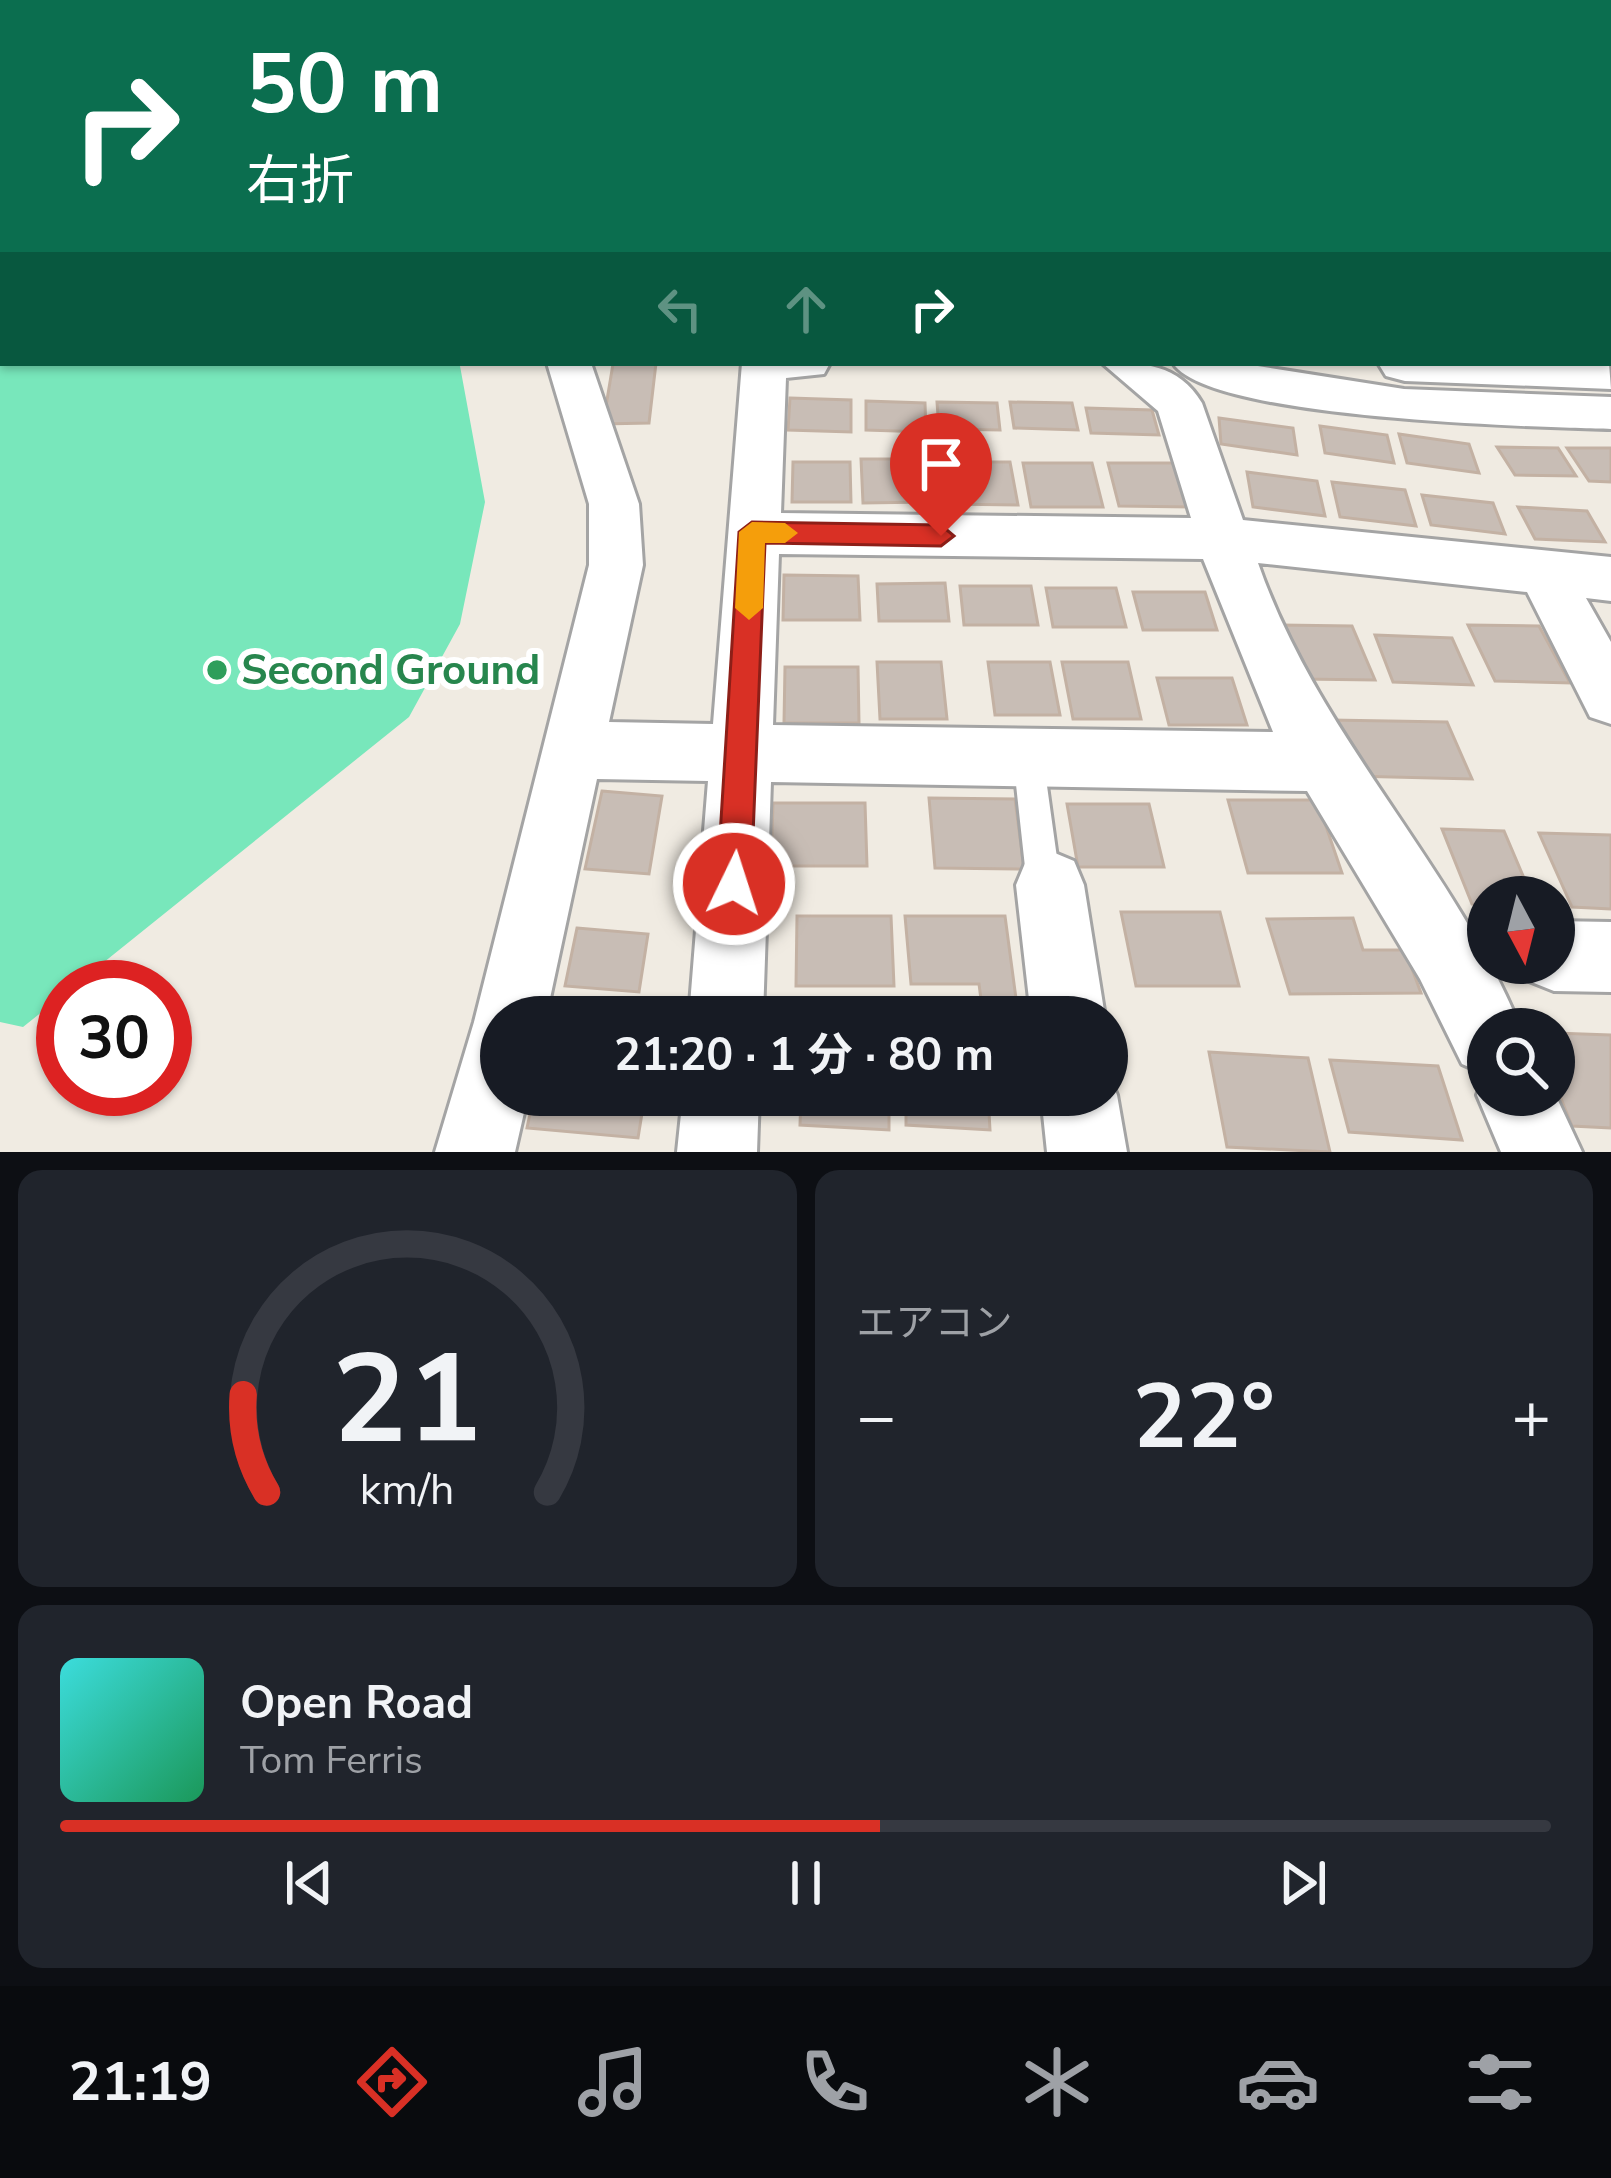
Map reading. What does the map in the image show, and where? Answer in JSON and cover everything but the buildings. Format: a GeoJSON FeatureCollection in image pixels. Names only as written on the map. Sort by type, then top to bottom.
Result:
{"type":"FeatureCollection","features":[{"type":"Feature","properties":{"kind":"street"},"geometry":{"type":"LineString","coordinates":[[513,996],[616,565],[614,504],[570,366]]}},
{"type":"Feature","properties":{"kind":"street"},"geometry":{"type":"LineString","coordinates":[[727,996],[764,366]]}},
{"type":"Feature","properties":{"kind":"street"},"geometry":{"type":"LineString","coordinates":[[1137,366],[1202,381],[1404,405],[1611,413]]}},
{"type":"Feature","properties":{"kind":"street"},"geometry":{"type":"LineString","coordinates":[[1493,366],[1611,370]]}},
{"type":"Feature","properties":{"kind":"street"},"geometry":{"type":"LineString","coordinates":[[1202,381],[1223,539],[1299,723],[1321,762],[1466,954],[1480,1008]]}},
{"type":"Feature","properties":{"kind":"street"},"geometry":{"type":"LineString","coordinates":[[752,532],[1223,539],[1611,580]]}},
{"type":"Feature","properties":{"kind":"street"},"geometry":{"type":"LineString","coordinates":[[1546,576],[1611,698]]}},
{"type":"Feature","properties":{"kind":"street"},"geometry":{"type":"LineString","coordinates":[[574,751],[1321,762]]}},
{"type":"Feature","properties":{"kind":"street"},"geometry":{"type":"LineString","coordinates":[[1050,885],[1065,996]]}},
{"type":"Feature","properties":{"kind":"street"},"geometry":{"type":"LineString","coordinates":[[1575,956],[1611,957]]}},
{"type":"Feature","properties":{"kind":"street"},"geometry":{"type":"LineString","coordinates":[[476,1152],[485,1116]]}},
{"type":"Feature","properties":{"kind":"street"},"geometry":{"type":"LineString","coordinates":[[717,1152],[720,1116]]}},
{"type":"Feature","properties":{"kind":"street"},"geometry":{"type":"LineString","coordinates":[[1082,1116],[1087,1152]]}},
{"type":"Feature","properties":{"kind":"street"},"geometry":{"type":"LineString","coordinates":[[1525,1116],[1542,1152]]}},
{"type":"Feature","properties":{"kind":"lane"},"geometry":{"type":"LineString","coordinates":[[1028,758],[1042,867],[1050,885]]}},
{"type":"Feature","properties":{"kind":"green space","name":"Second Ground"},"geometry":{"type":"Polygon","coordinates":[[[0,366],[460,366],[485,502],[460,624],[409,717],[107,960],[36,960],[36,1017],[23,1027],[0,1022],[0,366]]]}},
{"type":"Feature","properties":{"kind":"slow traffic"},"geometry":{"type":"LineString","coordinates":[[749,608],[752,532],[785,533]]}},
{"type":"Feature","properties":{"kind":"place","name":"Second Ground"},"geometry":{"type":"Point","coordinates":[217,670]}},
{"type":"Feature","properties":{"kind":"route"},"geometry":{"type":"LineString","coordinates":[[734,884],[752,532],[941,536]]}}]}
